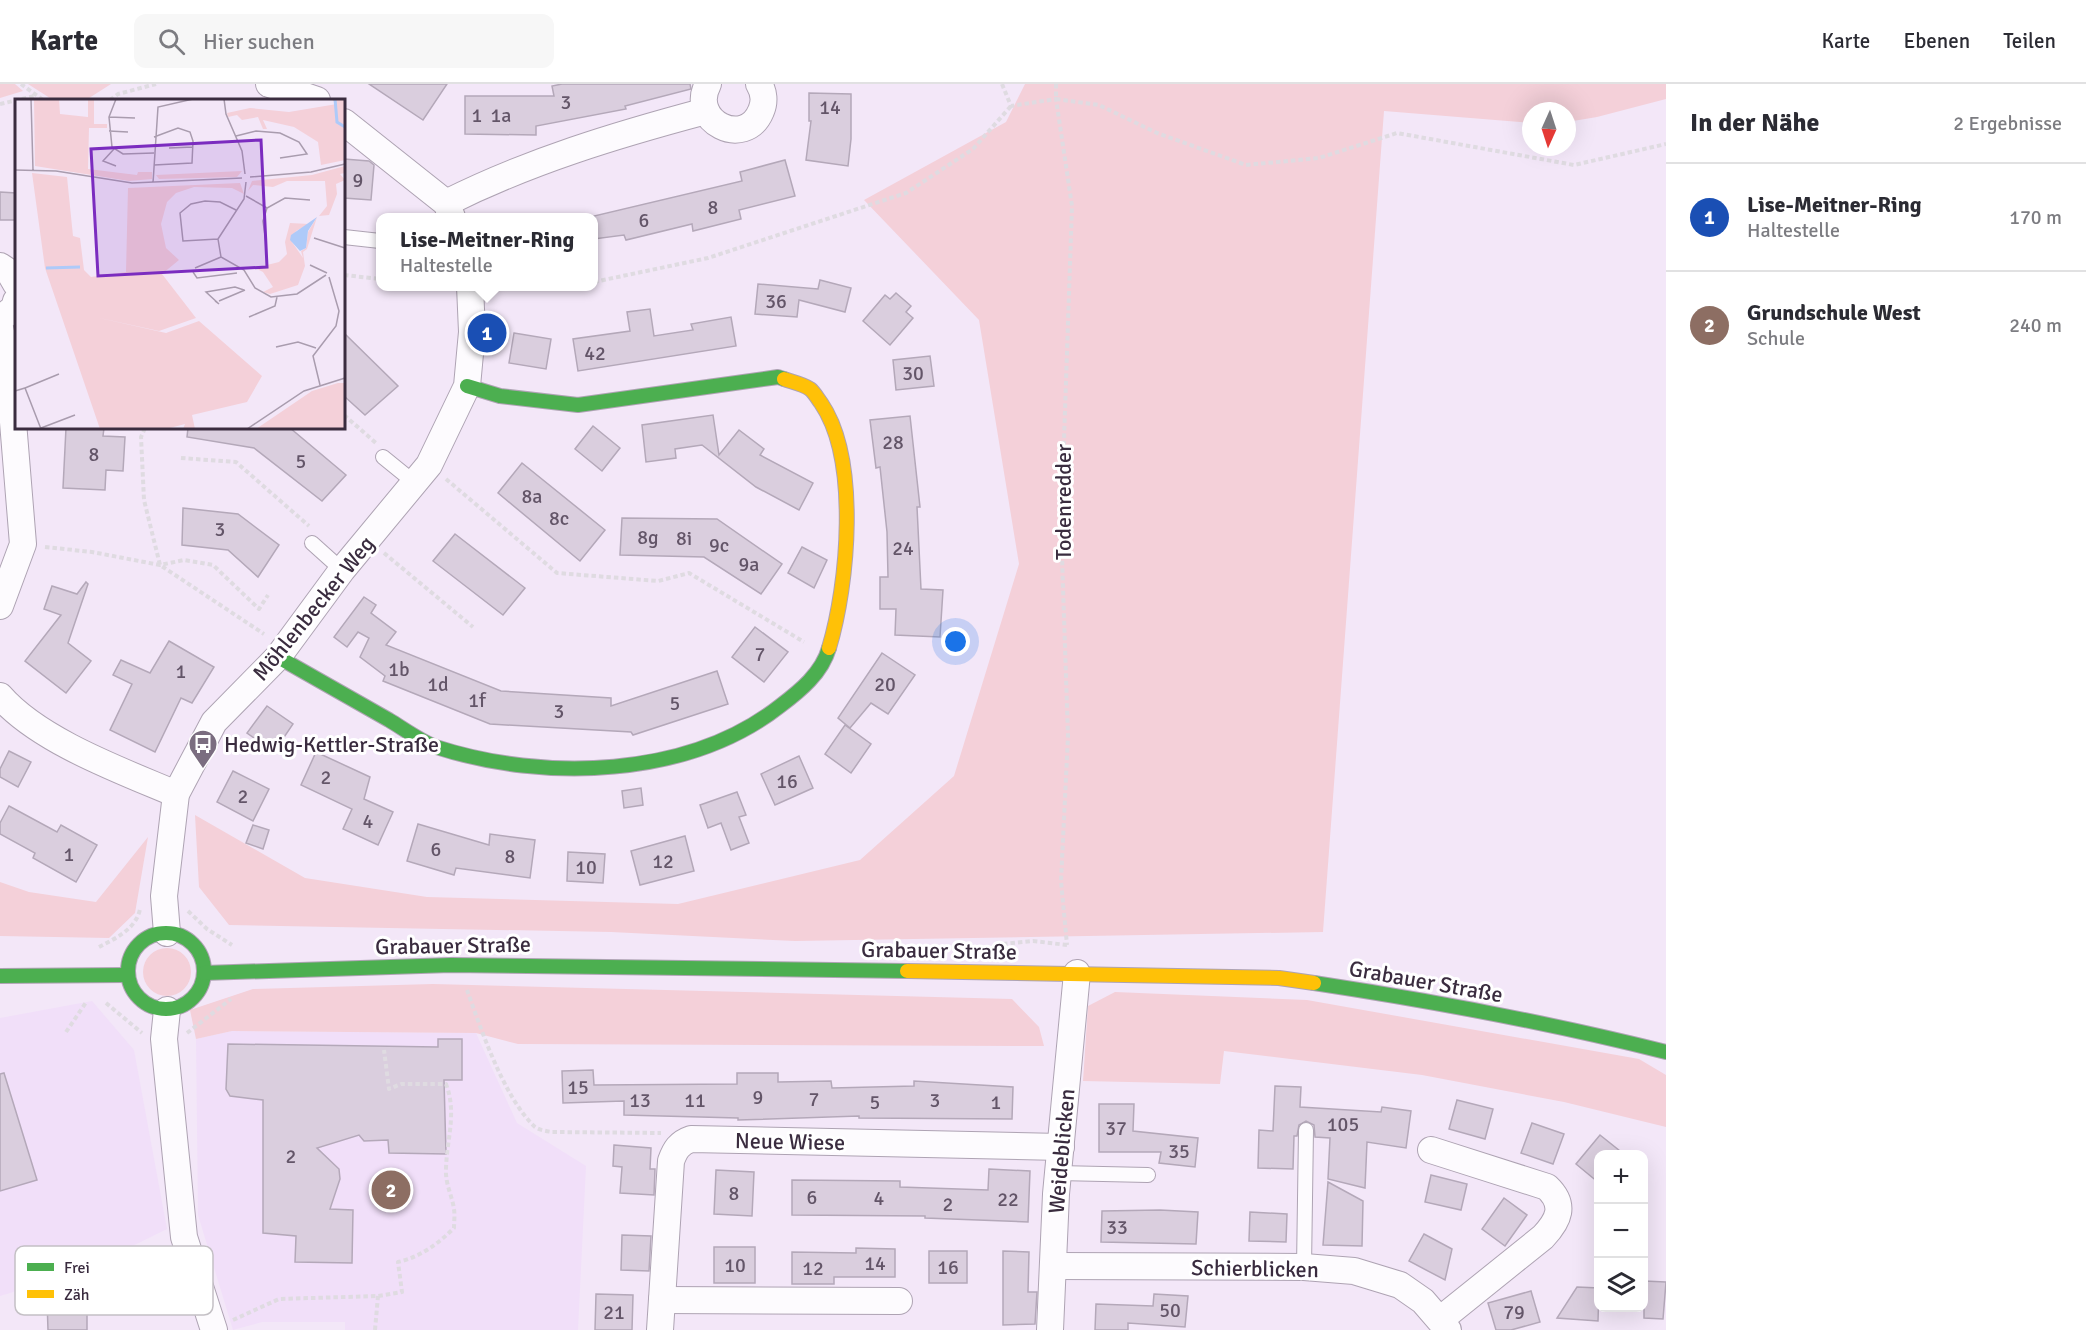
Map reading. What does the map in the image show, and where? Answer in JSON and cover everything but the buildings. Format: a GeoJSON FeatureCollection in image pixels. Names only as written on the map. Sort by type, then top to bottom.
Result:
{"type":"FeatureCollection","features":[{"type":"Feature","properties":{"kind":"main road"},"geometry":{"type":"LineString","coordinates":[[281,652],[434,746],[502,764],[580,768],[628,766],[712,746],[763,720],[803,689],[827,656],[839,616],[846,557],[845,486],[833,421],[811,389],[778,377],[578,405],[500,396],[467,386]]}},
{"type":"Feature","properties":{"kind":"main road"},"geometry":{"type":"LineString","coordinates":[[167,933],[189,941],[198,950],[204,973],[197,994],[178,1008],[167,1010],[145,1004],[137,996],[128,975],[132,954],[138,945],[156,934],[167,933]]}},
{"type":"Feature","properties":{"kind":"main road","name":"Grabauer Straße"},"geometry":{"type":"LineString","coordinates":[[204,973],[451,965],[598,965],[1278,978],[1443,1003],[1582,1031],[1666,1052]]}},
{"type":"Feature","properties":{"kind":"main road"},"geometry":{"type":"LineString","coordinates":[[0,976],[128,975]]}},
{"type":"Feature","properties":{"kind":"street"},"geometry":{"type":"LineString","coordinates":[[269,84],[315,95]]}},
{"type":"Feature","properties":{"kind":"street"},"geometry":{"type":"LineString","coordinates":[[708,84],[703,99],[706,111],[715,124],[723,129],[743,129],[752,124],[763,107],[764,97],[759,84]]}},
{"type":"Feature","properties":{"kind":"street"},"geometry":{"type":"LineString","coordinates":[[345,123],[449,210],[540,160],[616,135],[706,111]]}},
{"type":"Feature","properties":{"kind":"street"},"geometry":{"type":"LineString","coordinates":[[0,266],[9,272],[15,282]]}},
{"type":"Feature","properties":{"kind":"street","name":"Möhlenbecker Weg"},"geometry":{"type":"LineString","coordinates":[[167,933],[164,896],[176,794],[214,722],[281,652],[342,570],[422,474],[467,386],[472,332],[470,291]]}},
{"type":"Feature","properties":{"kind":"street"},"geometry":{"type":"LineString","coordinates":[[0,319],[14,308],[15,304]]}},
{"type":"Feature","properties":{"kind":"street"},"geometry":{"type":"LineString","coordinates":[[0,328],[8,361],[22,544],[0,606]]}},
{"type":"Feature","properties":{"kind":"street"},"geometry":{"type":"LineString","coordinates":[[0,696],[11,709],[79,752],[176,794]]}},
{"type":"Feature","properties":{"kind":"street","name":"Weideblicken"},"geometry":{"type":"LineString","coordinates":[[1050,1330],[1058,1173],[1077,973]]}},
{"type":"Feature","properties":{"kind":"street"},"geometry":{"type":"LineString","coordinates":[[167,1010],[164,1039],[184,1237],[187,1246]]}},
{"type":"Feature","properties":{"kind":"street","name":"Neue Wiese"},"geometry":{"type":"LineString","coordinates":[[683,1142],[691,1139],[1061,1147]]}},
{"type":"Feature","properties":{"kind":"street"},"geometry":{"type":"LineString","coordinates":[[660,1330],[671,1161],[676,1149],[683,1142]]}},
{"type":"Feature","properties":{"kind":"street","name":"Schierblicken"},"geometry":{"type":"LineString","coordinates":[[1055,1266],[1304,1267],[1354,1271],[1378,1276],[1400,1285],[1423,1301],[1444,1325],[1543,1237],[1556,1223],[1559,1213],[1555,1194],[1547,1187],[1431,1150]]}},
{"type":"Feature","properties":{"kind":"street"},"geometry":{"type":"LineString","coordinates":[[662,1300],[899,1301]]}},
{"type":"Feature","properties":{"kind":"street"},"geometry":{"type":"LineString","coordinates":[[209,1315],[214,1330]]}},
{"type":"Feature","properties":{"kind":"lane"},"geometry":{"type":"LineString","coordinates":[[345,237],[376,240]]}},
{"type":"Feature","properties":{"kind":"lane"},"geometry":{"type":"LineString","coordinates":[[380,451],[422,474]]}},
{"type":"Feature","properties":{"kind":"lane"},"geometry":{"type":"LineString","coordinates":[[312,543],[342,570]]}},
{"type":"Feature","properties":{"kind":"lane"},"geometry":{"type":"LineString","coordinates":[[1304,1267],[1306,1130]]}},
{"type":"Feature","properties":{"kind":"lane"},"geometry":{"type":"LineString","coordinates":[[1058,1173],[1148,1175]]}},
{"type":"Feature","properties":{"kind":"path"},"geometry":{"type":"LineString","coordinates":[[21,84],[41,99]]}},
{"type":"Feature","properties":{"kind":"path"},"geometry":{"type":"LineString","coordinates":[[111,99],[118,94],[156,84]]}},
{"type":"Feature","properties":{"kind":"path"},"geometry":{"type":"LineString","coordinates":[[1002,84],[1011,106]]}},
{"type":"Feature","properties":{"kind":"path","name":"Todenredder"},"geometry":{"type":"LineString","coordinates":[[1056,84],[1056,99],[1072,206],[1061,516],[1068,736],[1061,881],[1067,945],[1077,973]]}},
{"type":"Feature","properties":{"kind":"path"},"geometry":{"type":"LineString","coordinates":[[22,99],[35,96]]}},
{"type":"Feature","properties":{"kind":"path"},"geometry":{"type":"LineString","coordinates":[[598,281],[708,258],[906,193],[973,148],[1011,106],[1056,99],[1099,105],[1156,132],[1246,165],[1319,158],[1397,133],[1574,165],[1666,144]]}},
{"type":"Feature","properties":{"kind":"path"},"geometry":{"type":"LineString","coordinates":[[0,104],[15,101]]}},
{"type":"Feature","properties":{"kind":"path"},"geometry":{"type":"LineString","coordinates":[[345,275],[376,278]]}},
{"type":"Feature","properties":{"kind":"path"},"geometry":{"type":"LineString","coordinates":[[345,416],[380,451]]}},
{"type":"Feature","properties":{"kind":"path"},"geometry":{"type":"LineString","coordinates":[[145,429],[141,437],[144,500],[160,565],[281,652]]}},
{"type":"Feature","properties":{"kind":"path"},"geometry":{"type":"LineString","coordinates":[[180,458],[236,462],[311,527]]}},
{"type":"Feature","properties":{"kind":"path"},"geometry":{"type":"LineString","coordinates":[[422,474],[557,573],[658,581],[689,573],[827,656]]}},
{"type":"Feature","properties":{"kind":"path"},"geometry":{"type":"LineString","coordinates":[[368,539],[473,627]]}},
{"type":"Feature","properties":{"kind":"path"},"geometry":{"type":"LineString","coordinates":[[22,544],[92,552],[160,565],[184,560],[213,565],[259,609],[268,595]]}},
{"type":"Feature","properties":{"kind":"path"},"geometry":{"type":"LineString","coordinates":[[97,996],[150,1040],[184,1036],[240,993],[235,971]]}},
{"type":"Feature","properties":{"kind":"path"},"geometry":{"type":"LineString","coordinates":[[465,984],[487,1046],[519,1108],[536,1129],[552,1132],[665,1132],[683,1142]]}},
{"type":"Feature","properties":{"kind":"path"},"geometry":{"type":"LineString","coordinates":[[66,1032],[86,1002],[92,999]]}},
{"type":"Feature","properties":{"kind":"path"},"geometry":{"type":"LineString","coordinates":[[214,1330],[279,1299],[378,1296],[402,1292],[398,1262],[412,1259],[440,1242],[454,1228],[454,1209],[447,1191],[446,1167],[452,1121],[452,1098],[446,1084],[401,1084],[389,1089],[384,1050]]}},
{"type":"Feature","properties":{"kind":"path"},"geometry":{"type":"LineString","coordinates":[[375,1330],[378,1296]]}},
{"type":"Feature","properties":{"kind":"shaded area"},"geometry":{"type":"Polygon","coordinates":[[[0,84],[15,84],[23,91],[0,98],[0,84]]]}},
{"type":"Feature","properties":{"kind":"shaded area"},"geometry":{"type":"Polygon","coordinates":[[[28,84],[111,84],[88,99],[51,99],[28,84]]]}},
{"type":"Feature","properties":{"kind":"shaded area"},"geometry":{"type":"Polygon","coordinates":[[[1025,84],[1666,84],[1666,99],[1576,120],[1576,102],[1522,102],[1522,122],[1384,111],[1323,932],[795,941],[611,932],[229,925],[199,887],[195,815],[305,878],[427,897],[678,904],[860,860],[954,776],[1019,564],[979,320],[864,200],[1006,122],[1025,84]]]}},
{"type":"Feature","properties":{"kind":"shaded area"},"geometry":{"type":"Polygon","coordinates":[[[148,837],[135,913],[109,938],[0,936],[0,882],[29,892],[96,902],[148,837]]]}},
{"type":"Feature","properties":{"kind":"shaded area"},"geometry":{"type":"Polygon","coordinates":[[[162,948],[172,948],[184,955],[191,967],[191,977],[184,989],[172,996],[162,996],[147,985],[143,977],[143,967],[154,952],[162,948]]]}},
{"type":"Feature","properties":{"kind":"shaded area"},"geometry":{"type":"Polygon","coordinates":[[[433,984],[1012,999],[1039,1027],[1044,1046],[518,1044],[476,1033],[232,1031],[196,1039],[190,1010],[253,989],[433,984]]]}},
{"type":"Feature","properties":{"kind":"shaded area"},"geometry":{"type":"Polygon","coordinates":[[[1115,992],[1307,1000],[1639,1059],[1666,1075],[1666,1127],[1564,1102],[1422,1075],[1224,1051],[1220,1084],[1083,1081],[1088,1006],[1115,992]]]}},
{"type":"Feature","properties":{"kind":"shaded area"},"geometry":{"type":"Polygon","coordinates":[[[92,1001],[134,1050],[167,1229],[133,1246],[15,1246],[15,1292],[0,1296],[0,1018],[92,1001]]]}},
{"type":"Feature","properties":{"kind":"shaded area"},"geometry":{"type":"Polygon","coordinates":[[[232,1031],[476,1033],[517,1123],[586,1166],[578,1330],[345,1330],[345,1322],[262,1322],[233,1330],[213,1264],[213,1246],[207,1246],[198,1215],[196,1039],[232,1031]]]}},
{"type":"Feature","properties":{"kind":"traffic: fast"},"geometry":{"type":"LineString","coordinates":[[467,386],[500,396],[578,405],[778,377],[784,379]]}},
{"type":"Feature","properties":{"kind":"traffic: fast"},"geometry":{"type":"LineString","coordinates":[[278,657],[436,747],[478,758],[522,765],[568,768],[614,767],[659,760],[703,748],[743,730],[780,706],[802,688],[821,666],[829,648]]}},
{"type":"Feature","properties":{"kind":"traffic: fast"},"geometry":{"type":"LineString","coordinates":[[166,933],[181,936],[193,944],[201,956],[204,971],[201,986],[193,998],[181,1006],[166,1009],[151,1006],[139,998],[131,986],[128,971],[131,956],[139,944],[151,936],[166,933]]}},
{"type":"Feature","properties":{"kind":"traffic: fast"},"geometry":{"type":"LineString","coordinates":[[204,973],[451,965],[907,971]]}},
{"type":"Feature","properties":{"kind":"traffic: fast"},"geometry":{"type":"LineString","coordinates":[[0,976],[128,975]]}},
{"type":"Feature","properties":{"kind":"traffic: fast"},"geometry":{"type":"LineString","coordinates":[[1314,983],[1491,1013],[1666,1052]]}},
{"type":"Feature","properties":{"kind":"traffic: slow"},"geometry":{"type":"LineString","coordinates":[[784,379],[810,389],[821,403],[833,427],[841,456],[846,489],[845,558],[836,622],[829,648]]}},
{"type":"Feature","properties":{"kind":"traffic: slow"},"geometry":{"type":"LineString","coordinates":[[907,971],[1279,978],[1314,983]]}},
{"type":"Feature","properties":{"kind":"place","name":"Lise-Meitner-Ring"},"geometry":{"type":"Point","coordinates":[487,333]}},
{"type":"Feature","properties":{"kind":"place","name":"Hedwig-Kettler-Straße"},"geometry":{"type":"Point","coordinates":[203,770]}},
{"type":"Feature","properties":{"kind":"place","name":"Grundschule West"},"geometry":{"type":"Point","coordinates":[391,1190]}}]}
